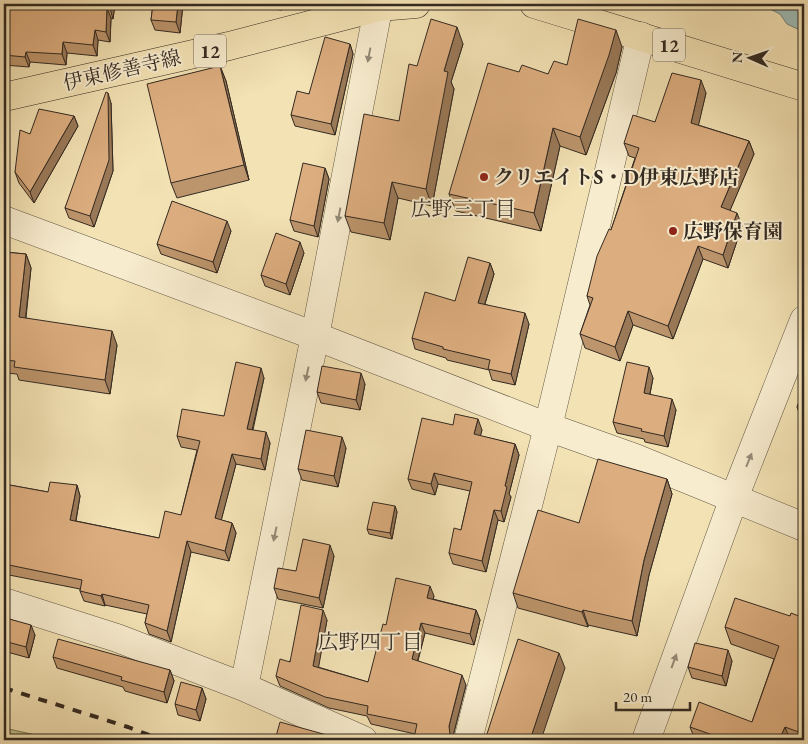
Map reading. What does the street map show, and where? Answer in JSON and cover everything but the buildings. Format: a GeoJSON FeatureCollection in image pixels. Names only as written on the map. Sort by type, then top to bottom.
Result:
{"type":"FeatureCollection","features":[{"type":"Feature","properties":{"kind":"main road","name":"伊東修善寺線"},"geometry":{"type":"LineString","coordinates":[[4,97],[229,46],[379,6],[416,4]]}},
{"type":"Feature","properties":{"kind":"main road","name":"12"},"geometry":{"type":"LineString","coordinates":[[534,4],[804,87]]}},
{"type":"Feature","properties":{"kind":"street"},"geometry":{"type":"LineString","coordinates":[[244,687],[379,6]]}},
{"type":"Feature","properties":{"kind":"street"},"geometry":{"type":"LineString","coordinates":[[468,740],[548,427],[641,36]]}},
{"type":"Feature","properties":{"kind":"street"},"geometry":{"type":"LineString","coordinates":[[4,220],[315,336],[548,427],[635,458],[804,526]]}},
{"type":"Feature","properties":{"kind":"street"},"geometry":{"type":"LineString","coordinates":[[646,740],[734,498],[804,320]]}},
{"type":"Feature","properties":{"kind":"street"},"geometry":{"type":"LineString","coordinates":[[4,602],[117,638],[244,687],[362,740]]}},
{"type":"Feature","properties":{"kind":"shaded area"},"geometry":{"type":"Polygon","coordinates":[[[4,728],[58,740],[4,740],[4,728]]]}},
{"type":"Feature","properties":{"kind":"water"},"geometry":{"type":"Polygon","coordinates":[[[760,4],[804,4],[804,32],[787,24],[780,14],[760,4]]]}},
{"type":"Feature","properties":{"kind":"railway"},"geometry":{"type":"LineString","coordinates":[[4,688],[128,727],[162,740]]}},
{"type":"Feature","properties":{"kind":"place","name":"クリエイトS・D伊東広野店"},"geometry":{"type":"Point","coordinates":[484,177]}},
{"type":"Feature","properties":{"kind":"place","name":"広野保育園"},"geometry":{"type":"Point","coordinates":[673,231]}},
{"type":"Feature","properties":{"kind":"district","name":"広野三丁目"},"geometry":{"type":"Point","coordinates":[463,208]}},
{"type":"Feature","properties":{"kind":"district","name":"広野四丁目"},"geometry":{"type":"Point","coordinates":[370,641]}}]}
